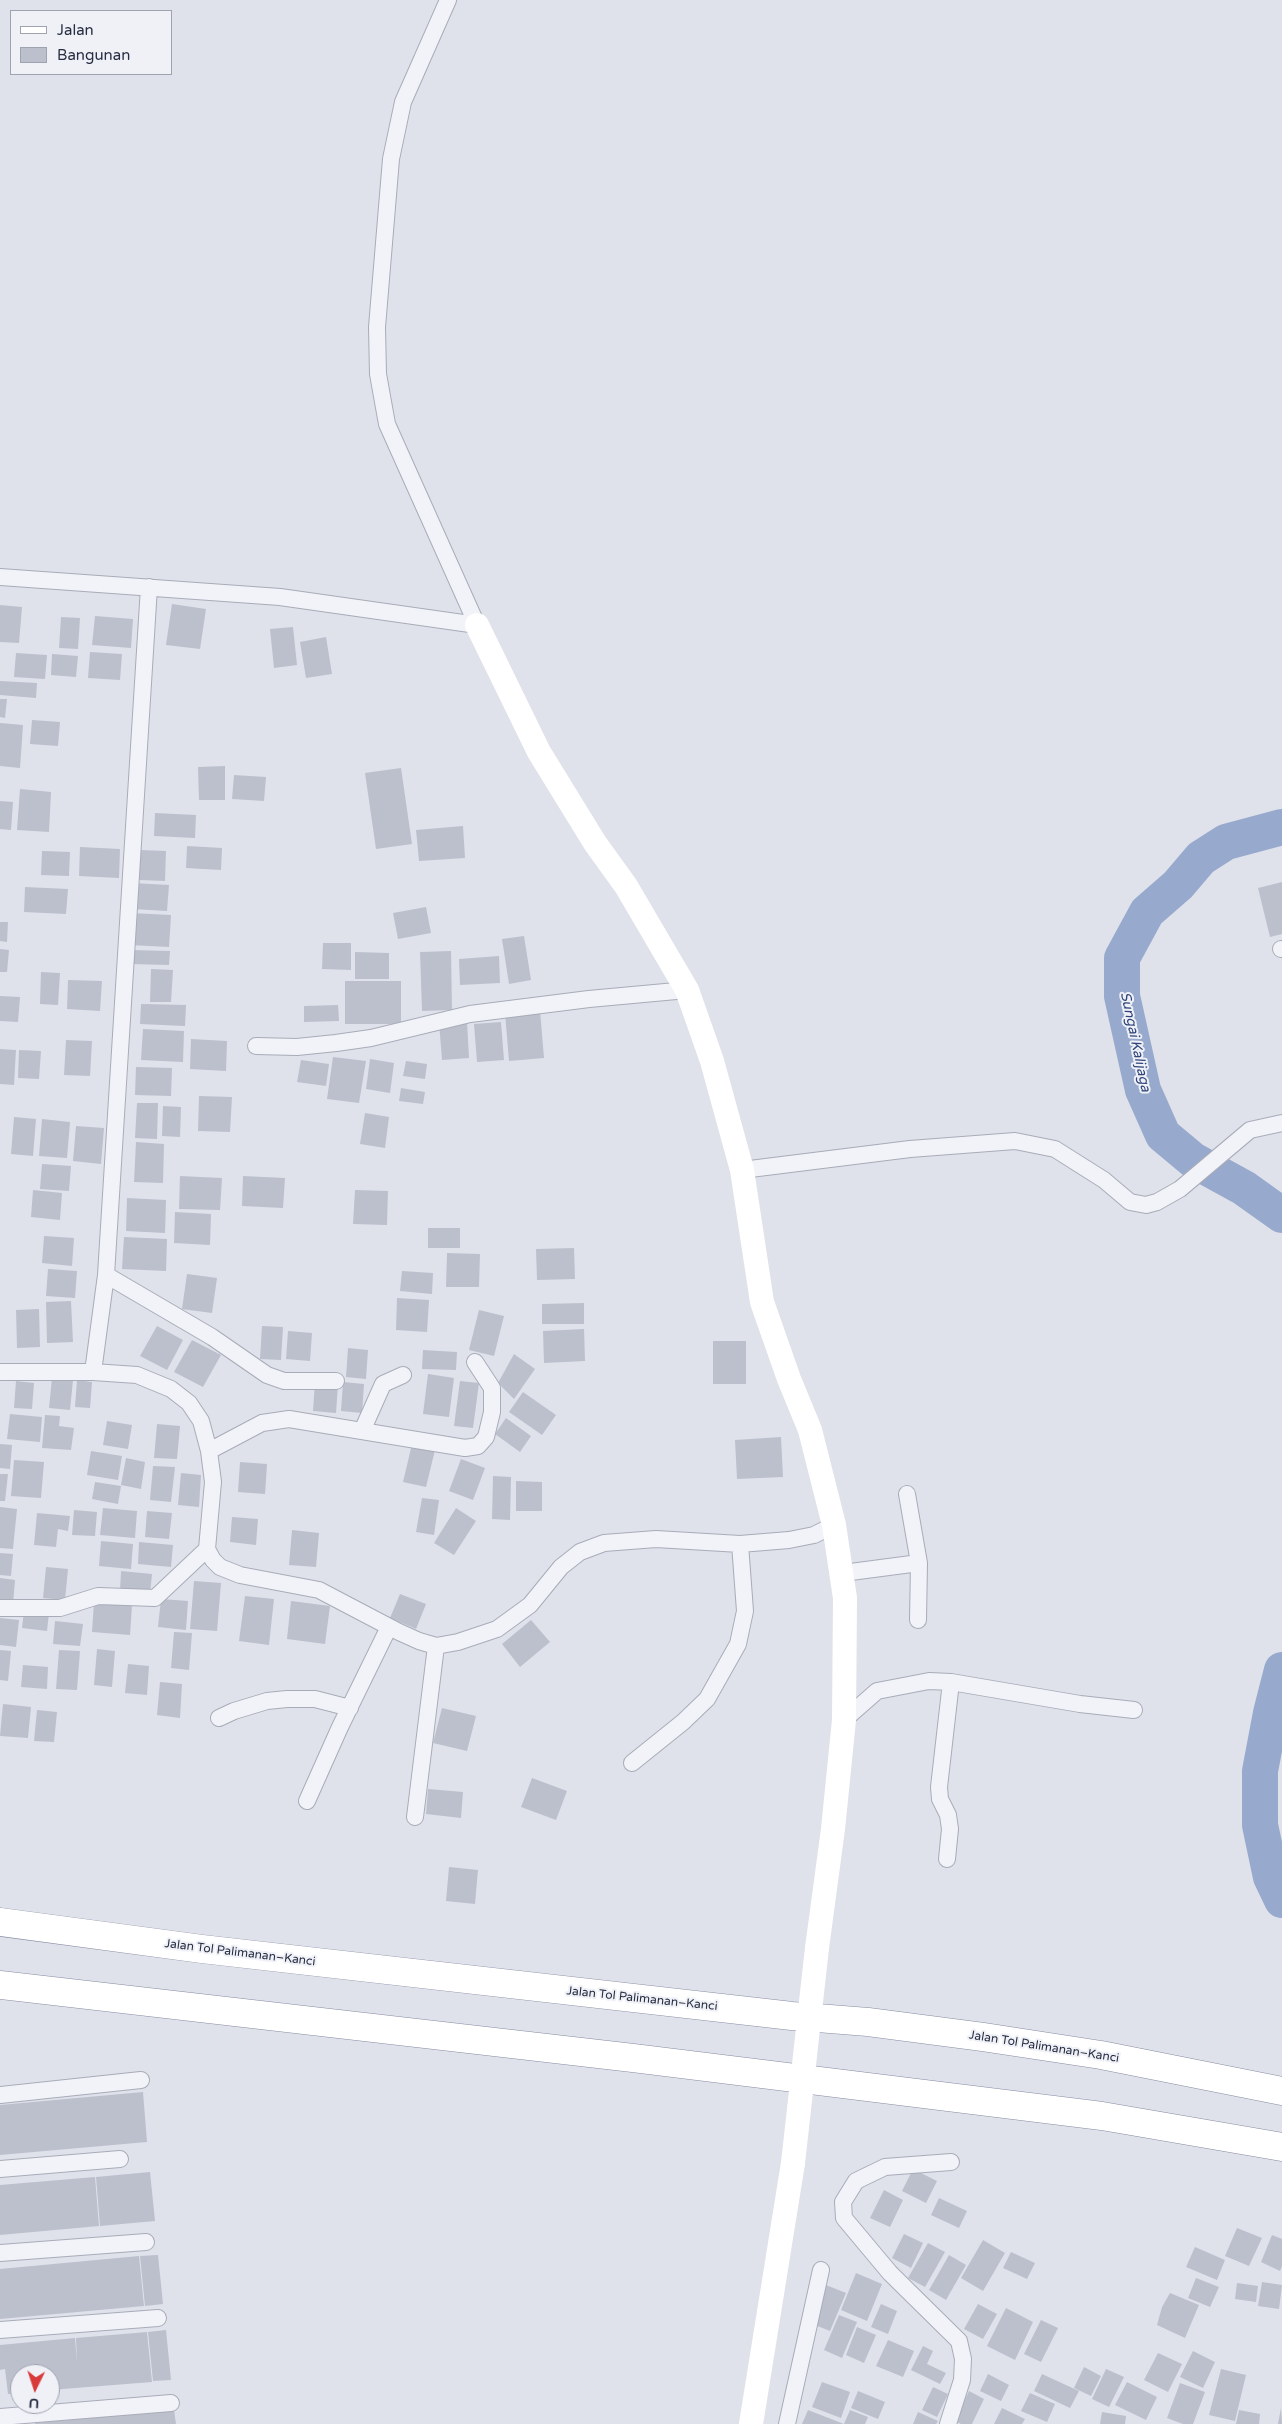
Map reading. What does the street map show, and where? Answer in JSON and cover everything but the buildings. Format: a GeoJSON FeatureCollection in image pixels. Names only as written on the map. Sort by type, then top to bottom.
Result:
{"type":"FeatureCollection","features":[{"type":"Feature","properties":{"kind":"highway","name":"Jalan Tol Palimanan–Kanci"},"geometry":{"type":"LineString","coordinates":[[0,1922],[202,1949],[792,2016],[868,2022],[983,2037],[1101,2056],[1282,2091]]}},
{"type":"Feature","properties":{"kind":"highway"},"geometry":{"type":"LineString","coordinates":[[0,1985],[633,2058],[1092,2114],[1282,2147]]}},
{"type":"Feature","properties":{"kind":"street"},"geometry":{"type":"LineString","coordinates":[[448,0],[404,102],[391,159],[377,327],[378,374],[387,424],[477,625],[539,752],[595,843],[626,886],[687,990],[712,1061],[742,1170],[762,1302],[789,1379],[810,1430],[834,1525],[843,1573],[845,1598],[844,1720],[833,1829],[793,2163],[751,2424]]}},
{"type":"Feature","properties":{"kind":"street"},"geometry":{"type":"LineString","coordinates":[[0,578],[280,597],[477,625]]}},
{"type":"Feature","properties":{"kind":"street"},"geometry":{"type":"LineString","coordinates":[[93,1372],[106,1275],[149,587]]}},
{"type":"Feature","properties":{"kind":"street"},"geometry":{"type":"LineString","coordinates":[[256,1046],[297,1047],[336,1043],[371,1038],[470,1014],[589,999],[687,990]]}},
{"type":"Feature","properties":{"kind":"street"},"geometry":{"type":"LineString","coordinates":[[742,1170],[910,1149],[1015,1141],[1055,1149],[1104,1180],[1125,1200],[1136,1204],[1158,1202],[1180,1189],[1250,1130],[1282,1123]]}},
{"type":"Feature","properties":{"kind":"street"},"geometry":{"type":"LineString","coordinates":[[106,1275],[212,1337],[232,1353],[267,1375],[284,1381],[336,1381]]}},
{"type":"Feature","properties":{"kind":"street"},"geometry":{"type":"LineString","coordinates":[[209,1451],[262,1423],[289,1419],[465,1448],[478,1446],[486,1437],[492,1412],[492,1388],[475,1362]]}},
{"type":"Feature","properties":{"kind":"street"},"geometry":{"type":"LineString","coordinates":[[0,1372],[93,1372],[137,1375],[171,1389],[189,1403],[201,1421],[209,1451],[213,1482],[207,1549],[213,1560],[220,1567],[240,1575],[319,1590],[419,1642],[436,1646],[458,1642],[497,1629],[530,1604],[561,1567],[580,1552],[604,1542],[656,1539],[740,1544],[789,1540],[814,1534],[834,1525]]}},
{"type":"Feature","properties":{"kind":"street"},"geometry":{"type":"LineString","coordinates":[[362,1431],[383,1384],[403,1375]]}},
{"type":"Feature","properties":{"kind":"street"},"geometry":{"type":"LineString","coordinates":[[907,1494],[918,1563],[918,1620]]}},
{"type":"Feature","properties":{"kind":"street"},"geometry":{"type":"LineString","coordinates":[[632,1763],[708,1699],[738,1644],[746,1611],[740,1544]]}},
{"type":"Feature","properties":{"kind":"street"},"geometry":{"type":"LineString","coordinates":[[0,1608],[60,1608],[98,1596],[154,1598],[207,1549]]}},
{"type":"Feature","properties":{"kind":"street"},"geometry":{"type":"LineString","coordinates":[[843,1573],[918,1563]]}},
{"type":"Feature","properties":{"kind":"street"},"geometry":{"type":"LineString","coordinates":[[307,1801],[389,1627]]}},
{"type":"Feature","properties":{"kind":"street"},"geometry":{"type":"LineString","coordinates":[[415,1817],[436,1646]]}},
{"type":"Feature","properties":{"kind":"street"},"geometry":{"type":"LineString","coordinates":[[844,1720],[877,1692],[922,1681],[952,1682],[1061,1701],[1134,1710]]}},
{"type":"Feature","properties":{"kind":"street"},"geometry":{"type":"LineString","coordinates":[[947,1859],[950,1829],[948,1815],[940,1799],[939,1787],[952,1682]]}},
{"type":"Feature","properties":{"kind":"street"},"geometry":{"type":"LineString","coordinates":[[219,1718],[234,1711],[267,1701],[287,1699],[315,1699],[350,1708]]}},
{"type":"Feature","properties":{"kind":"street"},"geometry":{"type":"LineString","coordinates":[[0,2095],[141,2080]]}},
{"type":"Feature","properties":{"kind":"street"},"geometry":{"type":"LineString","coordinates":[[0,2169],[120,2159]]}},
{"type":"Feature","properties":{"kind":"street"},"geometry":{"type":"LineString","coordinates":[[948,2424],[962,2380],[963,2359],[959,2341],[890,2273],[844,2218],[843,2202],[856,2181],[885,2168],[951,2162]]}},
{"type":"Feature","properties":{"kind":"street"},"geometry":{"type":"LineString","coordinates":[[0,2253],[146,2242]]}},
{"type":"Feature","properties":{"kind":"street"},"geometry":{"type":"LineString","coordinates":[[787,2424],[821,2270]]}},
{"type":"Feature","properties":{"kind":"street"},"geometry":{"type":"LineString","coordinates":[[0,2330],[158,2318]]}},
{"type":"Feature","properties":{"kind":"street"},"geometry":{"type":"LineString","coordinates":[[0,2417],[171,2402]]}},
{"type":"Feature","properties":{"kind":"waterway","name":"Sungai Kalijaga"},"geometry":{"type":"LineString","coordinates":[[1282,827],[1226,842],[1201,858],[1178,885],[1147,912],[1122,958],[1122,996],[1143,1090],[1163,1135],[1193,1160],[1244,1188],[1282,1215]]}},
{"type":"Feature","properties":{"kind":"waterway","name":"Sungai Kalijaga"},"geometry":{"type":"LineString","coordinates":[[1282,1670],[1271,1713],[1260,1771],[1260,1825],[1271,1877],[1282,1900]]}}]}
